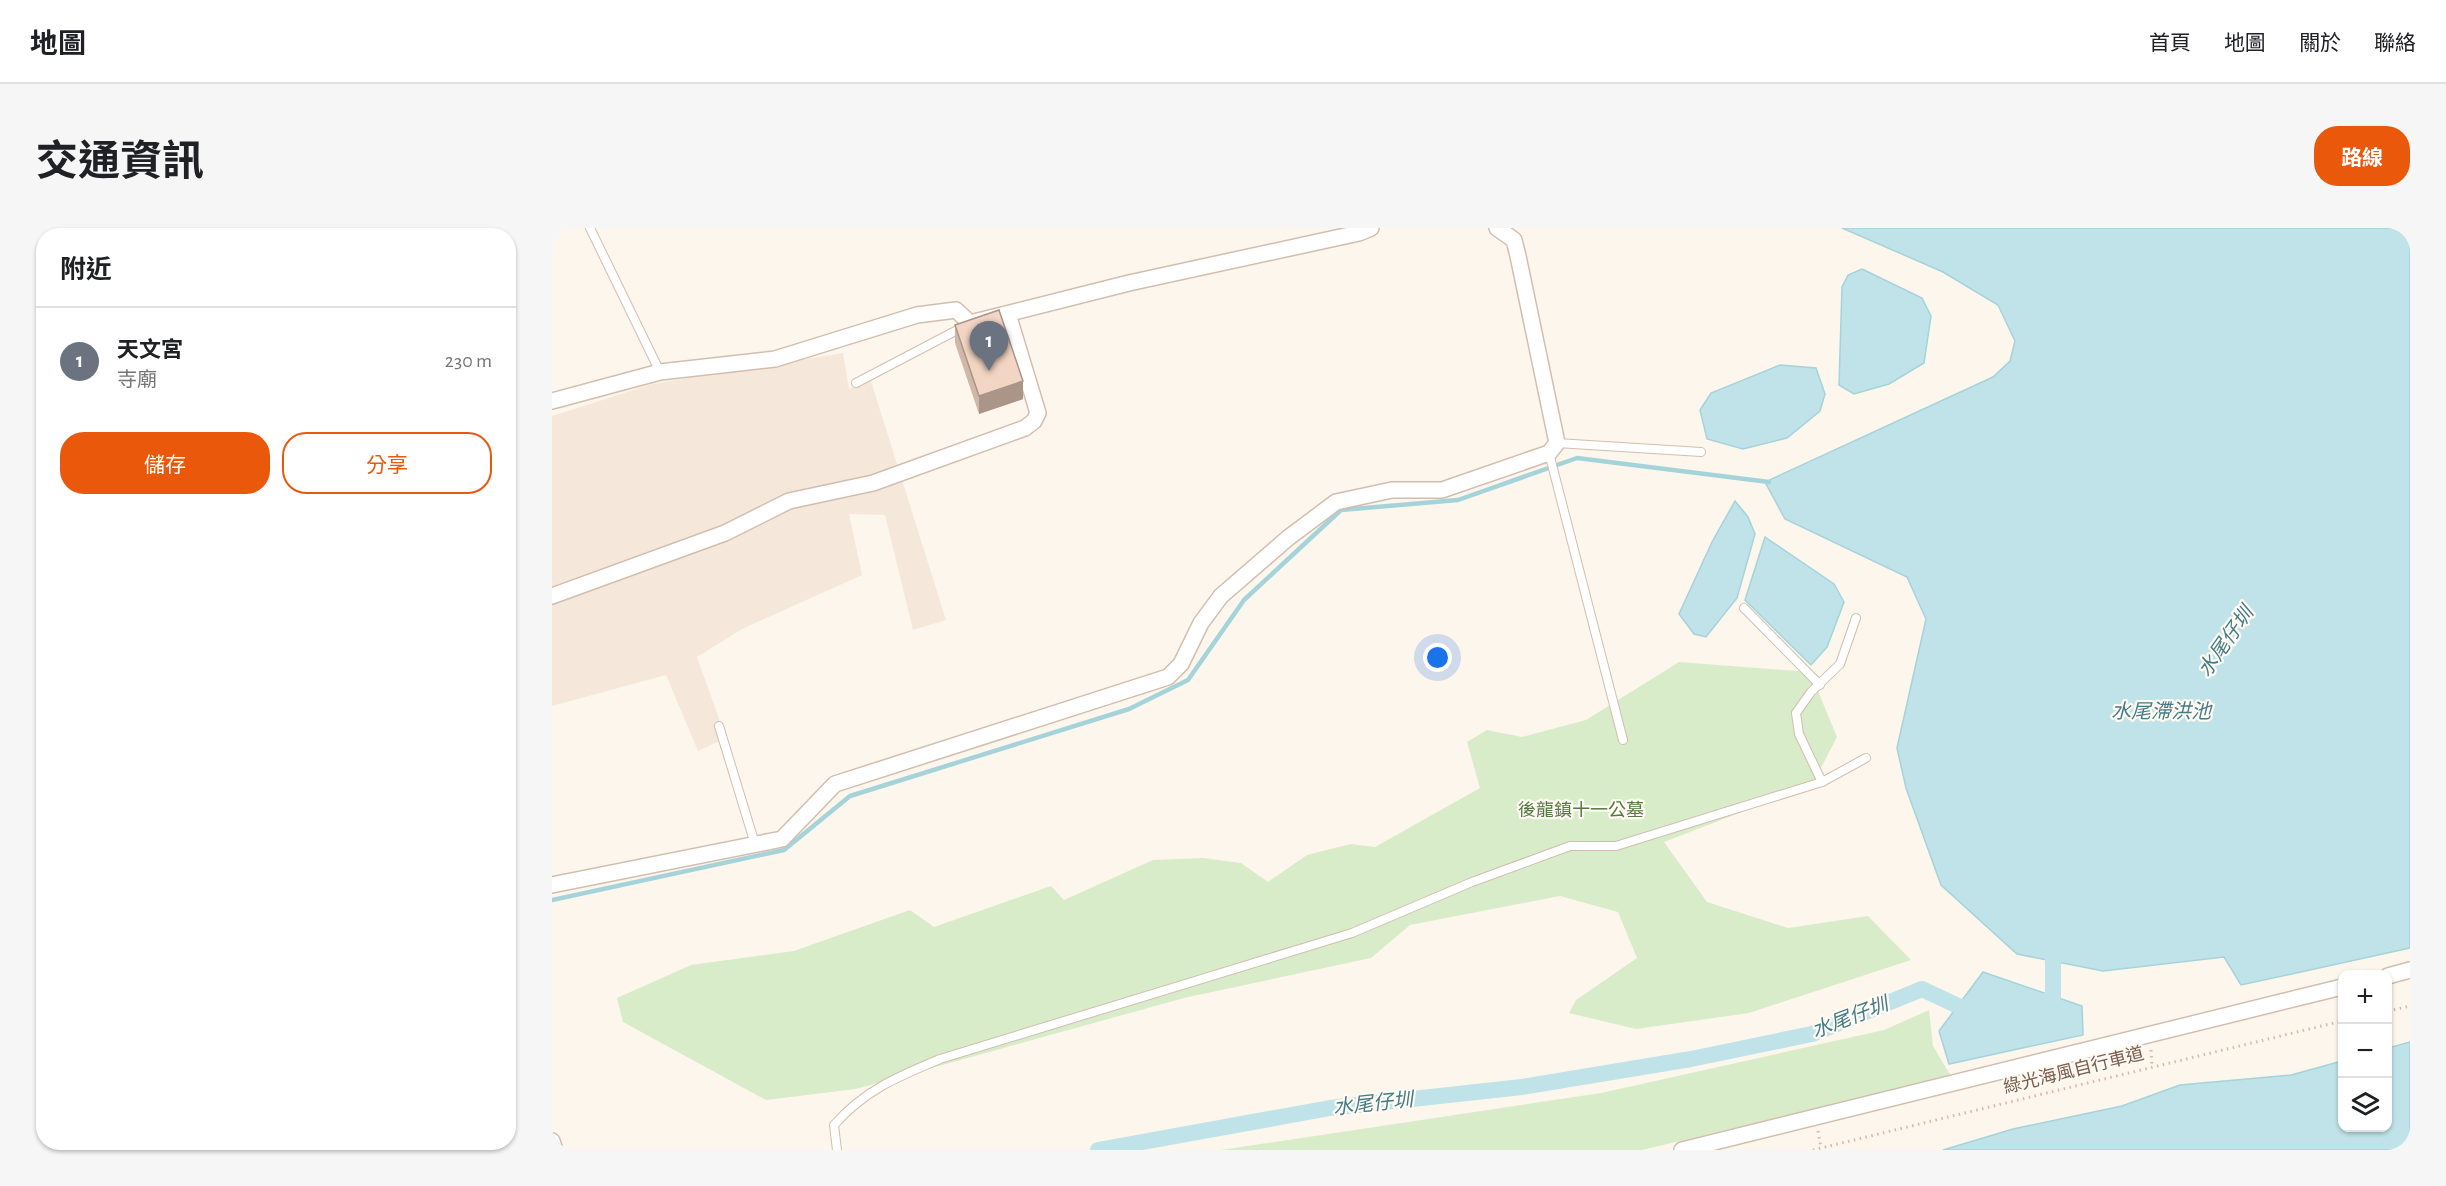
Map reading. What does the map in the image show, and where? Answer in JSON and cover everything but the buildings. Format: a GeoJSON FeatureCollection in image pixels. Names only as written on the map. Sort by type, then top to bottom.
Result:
{"type":"FeatureCollection","features":[{"type":"Feature","properties":{"kind":"street"},"geometry":{"type":"LineString","coordinates":[[552,401],[660,372],[776,358],[916,315],[956,310],[970,323],[1129,283],[1359,233],[1371,228]]}},
{"type":"Feature","properties":{"kind":"street"},"geometry":{"type":"LineString","coordinates":[[552,885],[782,839],[835,784],[1168,676],[1181,664],[1201,623],[1221,596],[1288,538],[1336,502],[1392,490],[1442,490],[1552,452],[1514,240],[1497,228]]}},
{"type":"Feature","properties":{"kind":"street"},"geometry":{"type":"LineString","coordinates":[[552,596],[725,533],[789,501],[873,483],[1025,428],[1034,421],[1038,413],[1008,314]]}},
{"type":"Feature","properties":{"kind":"street"},"geometry":{"type":"LineString","coordinates":[[2392,975],[2410,970]]}},
{"type":"Feature","properties":{"kind":"street"},"geometry":{"type":"LineString","coordinates":[[1682,1150],[2338,988]]}},
{"type":"Feature","properties":{"kind":"street"},"geometry":{"type":"LineString","coordinates":[[552,1141],[555,1150]]}},
{"type":"Feature","properties":{"kind":"lane"},"geometry":{"type":"LineString","coordinates":[[590,228],[660,372]]}},
{"type":"Feature","properties":{"kind":"lane"},"geometry":{"type":"LineString","coordinates":[[856,383],[970,323]]}},
{"type":"Feature","properties":{"kind":"lane"},"geometry":{"type":"LineString","coordinates":[[1623,740],[1554,474],[1552,452],[1701,452]]}},
{"type":"Feature","properties":{"kind":"lane"},"geometry":{"type":"LineString","coordinates":[[1744,608],[1820,685]]}},
{"type":"Feature","properties":{"kind":"lane"},"geometry":{"type":"LineString","coordinates":[[1821,782],[1799,734],[1796,712],[1840,664],[1856,618]]}},
{"type":"Feature","properties":{"kind":"lane"},"geometry":{"type":"LineString","coordinates":[[719,726],[755,844]]}},
{"type":"Feature","properties":{"kind":"lane"},"geometry":{"type":"LineString","coordinates":[[837,1150],[834,1125],[854,1103],[887,1082],[940,1059],[1352,933],[1472,882],[1570,846],[1616,846],[1821,782],[1866,758]]}},
{"type":"Feature","properties":{"kind":"path"},"geometry":{"type":"LineString","coordinates":[[2392,1010],[2410,1006]]}},
{"type":"Feature","properties":{"kind":"path","name":"綠光海風自行車道"},"geometry":{"type":"LineString","coordinates":[[1813,1150],[2338,1022]]}},
{"type":"Feature","properties":{"kind":"shaded area"},"geometry":{"type":"Polygon","coordinates":[[[843,353],[849,389],[870,378],[946,620],[913,630],[885,515],[849,514],[862,575],[742,629],[697,657],[726,738],[698,751],[666,675],[552,706],[552,416],[652,384],[843,353]]]}},
{"type":"Feature","properties":{"kind":"green space","name":"後龍鎮十一公墓"},"geometry":{"type":"Polygon","coordinates":[[[1679,662],[1810,672],[1837,737],[1812,785],[1664,842],[1707,902],[1788,928],[1868,916],[1911,960],[1749,1013],[1636,1029],[1569,1013],[1576,1000],[1637,958],[1618,912],[1560,896],[1410,925],[1371,958],[1184,998],[856,1089],[766,1100],[623,1022],[617,998],[691,965],[794,951],[910,910],[934,927],[1051,886],[1064,900],[1153,860],[1203,858],[1241,863],[1268,882],[1307,855],[1351,844],[1375,847],[1480,788],[1467,742],[1487,730],[1522,737],[1586,720],[1679,662]]]}},
{"type":"Feature","properties":{"kind":"green space"},"geometry":{"type":"Polygon","coordinates":[[[1929,1010],[1933,1046],[1951,1076],[1642,1150],[1221,1150],[1601,1093],[1884,1030],[1929,1010]]]}},
{"type":"Feature","properties":{"kind":"water","name":"水尾滯洪池"},"geometry":{"type":"Polygon","coordinates":[[[1842,228],[2410,228],[2410,948],[2241,985],[2224,957],[2103,971],[2017,954],[1941,885],[1906,788],[1897,748],[1926,619],[1907,577],[1785,519],[1765,482],[1993,377],[2010,361],[2015,341],[1998,305],[1943,272],[1842,228]]]}},
{"type":"Feature","properties":{"kind":"water"},"geometry":{"type":"Polygon","coordinates":[[[1862,269],[1922,298],[1931,316],[1924,363],[1889,384],[1854,394],[1839,385],[1842,287],[1848,275],[1862,269]]]}},
{"type":"Feature","properties":{"kind":"water"},"geometry":{"type":"Polygon","coordinates":[[[1780,365],[1816,368],[1825,394],[1820,411],[1787,438],[1743,449],[1707,439],[1700,410],[1711,393],[1780,365]]]}},
{"type":"Feature","properties":{"kind":"water"},"geometry":{"type":"Polygon","coordinates":[[[1735,501],[1748,517],[1755,534],[1737,598],[1706,637],[1694,634],[1679,614],[1712,542],[1735,501]]]}},
{"type":"Feature","properties":{"kind":"water"},"geometry":{"type":"Polygon","coordinates":[[[1765,537],[1834,584],[1844,602],[1827,647],[1811,665],[1745,600],[1765,537]]]}},
{"type":"Feature","properties":{"kind":"water"},"geometry":{"type":"Polygon","coordinates":[[[1983,972],[2082,1006],[2083,1035],[1949,1064],[1939,1031],[1983,972]]]}},
{"type":"Feature","properties":{"kind":"water"},"geometry":{"type":"Polygon","coordinates":[[[2410,1042],[2410,1150],[1943,1150],[2013,1129],[2122,1106],[2180,1085],[2291,1075],[2338,1062],[2338,1132],[2392,1132],[2392,1047],[2410,1042]]]}},
{"type":"Feature","properties":{"kind":"waterway"},"geometry":{"type":"LineString","coordinates":[[552,900],[784,850],[850,796],[1129,709],[1188,680],[1244,600],[1341,510],[1458,500],[1577,458],[1769,482]]}},
{"type":"Feature","properties":{"kind":"waterway","name":"水尾仔圳"},"geometry":{"type":"LineString","coordinates":[[2035,1010],[2053,996],[2053,940]]}},
{"type":"Feature","properties":{"kind":"waterway","name":"水尾仔圳"},"geometry":{"type":"LineString","coordinates":[[1098,1150],[1330,1108],[1522,1087],[1691,1059],[1812,1034],[1922,989],[1958,1006],[1980,1011]]}},
{"type":"Feature","properties":{"kind":"place","name":"天文宮"},"geometry":{"type":"Point","coordinates":[989,371]}}]}
